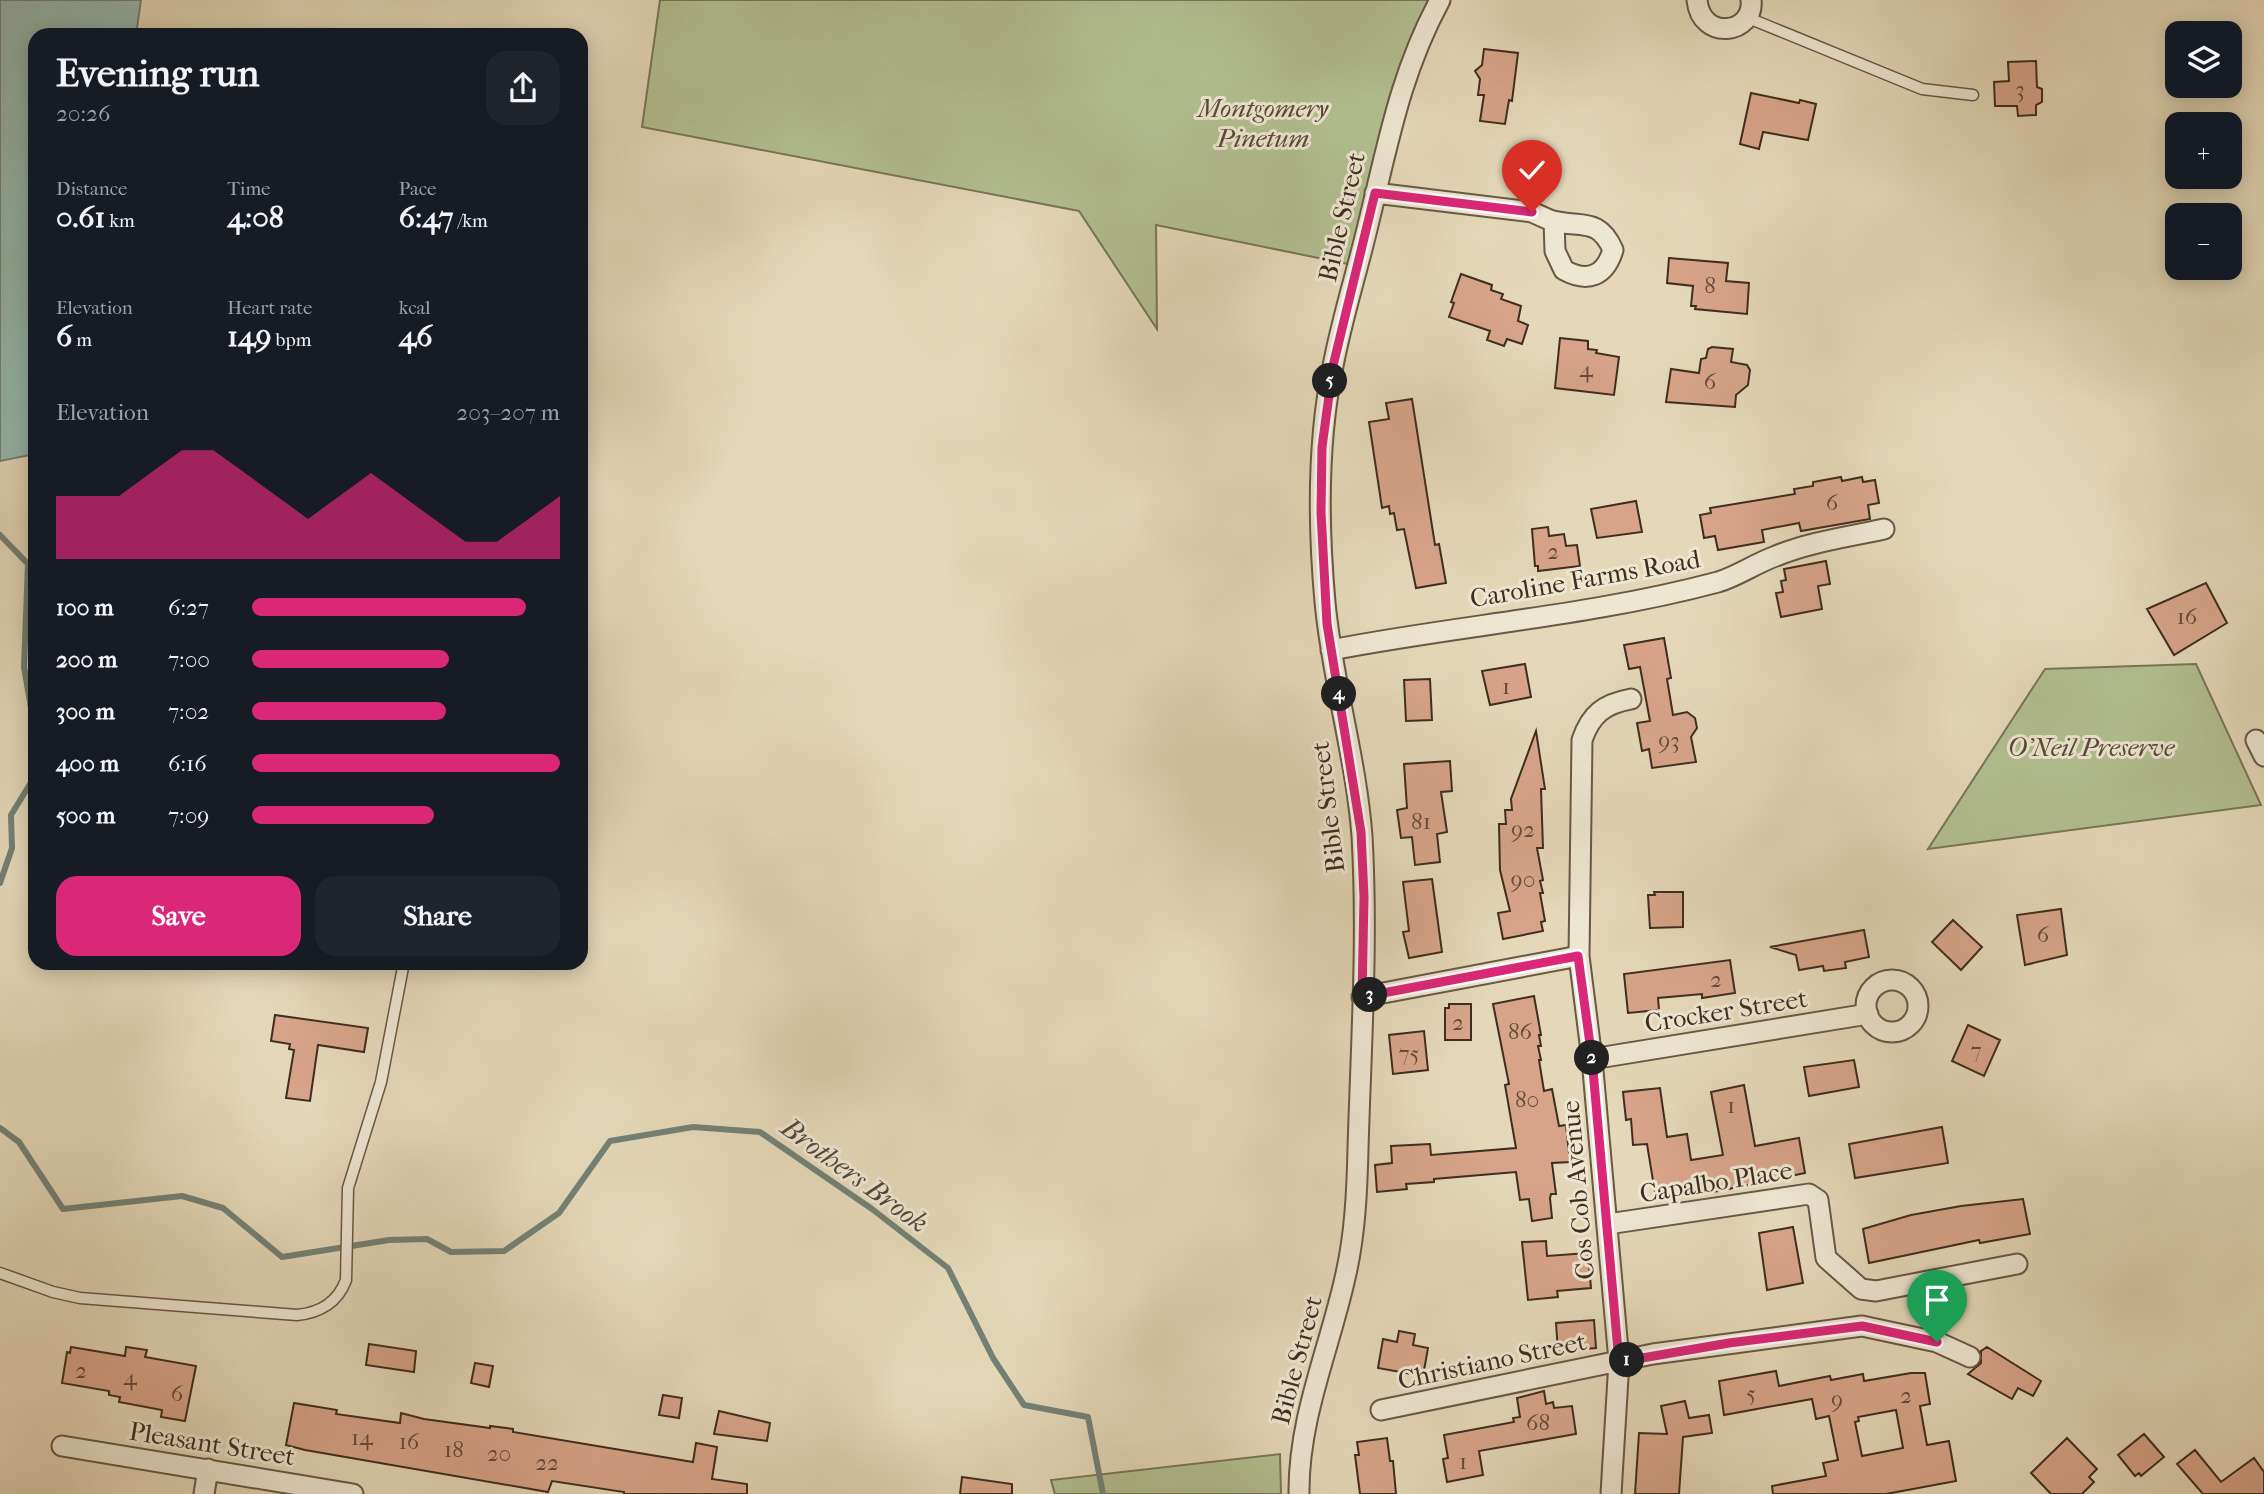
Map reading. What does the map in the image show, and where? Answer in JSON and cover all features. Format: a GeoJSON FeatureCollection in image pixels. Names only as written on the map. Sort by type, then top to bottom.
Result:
{"type":"FeatureCollection","features":[{"type":"Feature","properties":{"kind":"street","name":"Bible Street"},"geometry":{"type":"LineString","coordinates":[[1299,1494],[1305,1430],[1345,1281],[1352,1242],[1358,1154],[1362,997],[1364,897],[1361,832],[1355,781],[1331,650],[1321,541],[1324,426],[1333,366],[1393,116],[1414,55],[1440,0]]}},
{"type":"Feature","properties":{"kind":"street"},"geometry":{"type":"LineString","coordinates":[[1697,0],[1702,18],[1720,29],[1732,28],[1749,9]]}},
{"type":"Feature","properties":{"kind":"street"},"geometry":{"type":"LineString","coordinates":[[1375,193],[1532,212],[1554,221]]}},
{"type":"Feature","properties":{"kind":"street","name":"Caroline Farms Road"},"geometry":{"type":"LineString","coordinates":[[1331,650],[1406,635],[1568,613],[1639,599],[1720,581],[1800,547],[1884,529]]}},
{"type":"Feature","properties":{"kind":"street","name":"Cos Cob Avenue"},"geometry":{"type":"LineString","coordinates":[[1611,1494],[1619,1362],[1592,1059],[1578,956],[1583,740],[1588,722],[1598,711],[1612,703],[1631,699]]}},
{"type":"Feature","properties":{"kind":"street"},"geometry":{"type":"LineString","coordinates":[[1362,997],[1578,956]]}},
{"type":"Feature","properties":{"kind":"street","name":"Crocker Street"},"geometry":{"type":"LineString","coordinates":[[1592,1059],[1868,1014]]}},
{"type":"Feature","properties":{"kind":"street","name":"Capalbo Place"},"geometry":{"type":"LineString","coordinates":[[1608,1224],[1810,1194],[1818,1200],[1826,1258],[1861,1289],[1876,1291],[2017,1264]]}},
{"type":"Feature","properties":{"kind":"street","name":"Christiano Street"},"geometry":{"type":"LineString","coordinates":[[1381,1410],[1619,1362],[1729,1343],[1862,1326],[1937,1342],[1970,1357]]}},
{"type":"Feature","properties":{"kind":"street","name":"Pleasant Street"},"geometry":{"type":"LineString","coordinates":[[62,1446],[353,1494]]}},
{"type":"Feature","properties":{"kind":"street"},"geometry":{"type":"LineString","coordinates":[[204,1494],[208,1469]]}},
{"type":"Feature","properties":{"kind":"lane"},"geometry":{"type":"LineString","coordinates":[[1749,9],[1922,89],[1973,95]]}},
{"type":"Feature","properties":{"kind":"lane"},"geometry":{"type":"LineString","coordinates":[[0,1272],[53,1292],[80,1298],[297,1315],[315,1312],[335,1299],[343,1290],[348,1267],[348,1188],[381,1082],[402,970]]}},
{"type":"Feature","properties":{"kind":"green space","name":"Montgomery Pinetum"},"geometry":{"type":"Polygon","coordinates":[[[660,0],[1432,0],[1358,266],[1156,225],[1157,329],[1079,211],[642,127],[660,0]]]}},
{"type":"Feature","properties":{"kind":"green space","name":"O'Neil Preserve"},"geometry":{"type":"Polygon","coordinates":[[[2196,664],[2261,805],[1928,849],[2045,669],[2196,664]]]}},
{"type":"Feature","properties":{"kind":"green space"},"geometry":{"type":"Polygon","coordinates":[[[1280,1454],[1281,1494],[1055,1494],[1051,1480],[1280,1454]]]}},
{"type":"Feature","properties":{"kind":"water"},"geometry":{"type":"Polygon","coordinates":[[[0,0],[141,0],[137,28],[28,28],[28,455],[0,461],[0,0]]]}},
{"type":"Feature","properties":{"kind":"building"},"geometry":{"type":"Polygon","coordinates":[[[1484,49],[1518,53],[1512,101],[1509,100],[1505,124],[1480,121],[1484,95],[1478,95],[1480,79],[1475,71],[1482,65],[1484,49]]]}},
{"type":"Feature","properties":{"kind":"building"},"geometry":{"type":"Polygon","coordinates":[[[2036,61],[2037,87],[2042,89],[2042,102],[2036,105],[2036,115],[2018,116],[2017,106],[1995,106],[1994,82],[2009,81],[2008,62],[2036,61]]]}},
{"type":"Feature","properties":{"kind":"building"},"geometry":{"type":"Polygon","coordinates":[[[1751,93],[1816,104],[1808,140],[1763,132],[1759,149],[1740,144],[1751,93]]]}},
{"type":"Feature","properties":{"kind":"building"},"geometry":{"type":"Polygon","coordinates":[[[1669,258],[1728,263],[1726,281],[1749,283],[1747,314],[1695,309],[1696,306],[1691,306],[1693,286],[1667,283],[1669,258]]]}},
{"type":"Feature","properties":{"kind":"building"},"geometry":{"type":"Polygon","coordinates":[[[1461,274],[1492,285],[1491,290],[1503,294],[1501,299],[1521,306],[1518,321],[1528,325],[1522,344],[1507,339],[1504,346],[1487,340],[1490,331],[1449,317],[1454,303],[1451,302],[1461,274]]]}},
{"type":"Feature","properties":{"kind":"building"},"geometry":{"type":"Polygon","coordinates":[[[1560,338],[1588,341],[1588,349],[1619,357],[1614,395],[1555,388],[1560,338]]]}},
{"type":"Feature","properties":{"kind":"building"},"geometry":{"type":"Polygon","coordinates":[[[1708,349],[1733,349],[1731,362],[1747,365],[1750,370],[1748,385],[1736,395],[1735,407],[1666,402],[1671,369],[1699,373],[1701,359],[1706,358],[1708,349]]]}},
{"type":"Feature","properties":{"kind":"building"},"geometry":{"type":"Polygon","coordinates":[[[1412,399],[1435,545],[1439,544],[1446,583],[1416,588],[1404,529],[1397,530],[1394,513],[1390,514],[1389,506],[1382,508],[1369,422],[1389,419],[1386,403],[1412,399]]]}},
{"type":"Feature","properties":{"kind":"building"},"geometry":{"type":"Polygon","coordinates":[[[1841,477],[1842,481],[1862,477],[1863,482],[1875,480],[1879,503],[1868,505],[1870,519],[1801,531],[1799,523],[1762,530],[1764,542],[1718,550],[1715,536],[1704,538],[1700,515],[1711,513],[1710,508],[1795,494],[1794,489],[1841,477]]]}},
{"type":"Feature","properties":{"kind":"building"},"geometry":{"type":"Polygon","coordinates":[[[1636,501],[1642,532],[1597,538],[1591,509],[1636,501]]]}},
{"type":"Feature","properties":{"kind":"building"},"geometry":{"type":"Polygon","coordinates":[[[1548,527],[1549,536],[1564,534],[1566,546],[1577,545],[1580,566],[1538,571],[1538,566],[1535,566],[1532,529],[1548,527]]]}},
{"type":"Feature","properties":{"kind":"building"},"geometry":{"type":"Polygon","coordinates":[[[1826,561],[1830,584],[1818,586],[1822,609],[1781,617],[1776,593],[1783,592],[1781,581],[1786,580],[1784,569],[1826,561]]]}},
{"type":"Feature","properties":{"kind":"building"},"geometry":{"type":"Polygon","coordinates":[[[2206,583],[2227,623],[2174,655],[2147,609],[2206,583]]]}},
{"type":"Feature","properties":{"kind":"building"},"geometry":{"type":"Polygon","coordinates":[[[1664,638],[1671,678],[1667,679],[1673,715],[1687,712],[1695,718],[1697,728],[1691,737],[1696,762],[1652,768],[1649,749],[1642,751],[1637,723],[1650,721],[1640,667],[1629,669],[1624,645],[1664,638]]]}},
{"type":"Feature","properties":{"kind":"building"},"geometry":{"type":"Polygon","coordinates":[[[1525,664],[1531,697],[1490,705],[1482,671],[1525,664]]]}},
{"type":"Feature","properties":{"kind":"building"},"geometry":{"type":"Polygon","coordinates":[[[1430,679],[1432,720],[1406,721],[1404,680],[1430,679]]]}},
{"type":"Feature","properties":{"kind":"building"},"geometry":{"type":"Polygon","coordinates":[[[1536,731],[1545,789],[1541,789],[1543,848],[1537,848],[1543,880],[1540,881],[1543,893],[1540,893],[1545,921],[1541,922],[1543,931],[1503,939],[1498,913],[1510,911],[1500,870],[1499,824],[1506,824],[1505,810],[1512,810],[1511,799],[1536,731]]]}},
{"type":"Feature","properties":{"kind":"building"},"geometry":{"type":"Polygon","coordinates":[[[1450,761],[1452,791],[1441,792],[1447,832],[1437,834],[1440,862],[1415,865],[1412,837],[1401,838],[1397,810],[1407,808],[1404,764],[1450,761]]]}},
{"type":"Feature","properties":{"kind":"building"},"geometry":{"type":"Polygon","coordinates":[[[1432,879],[1442,952],[1409,958],[1403,932],[1409,931],[1403,882],[1432,879]]]}},
{"type":"Feature","properties":{"kind":"building"},"geometry":{"type":"Polygon","coordinates":[[[1654,892],[1683,892],[1683,927],[1650,928],[1648,895],[1655,895],[1654,892]]]}},
{"type":"Feature","properties":{"kind":"building"},"geometry":{"type":"Polygon","coordinates":[[[2061,909],[2067,955],[2025,965],[2017,915],[2061,909]]]}},
{"type":"Feature","properties":{"kind":"building"},"geometry":{"type":"Polygon","coordinates":[[[1953,920],[1982,947],[1961,970],[1932,942],[1953,920]]]}},
{"type":"Feature","properties":{"kind":"building"},"geometry":{"type":"Polygon","coordinates":[[[1864,930],[1869,957],[1845,962],[1846,968],[1824,971],[1823,966],[1799,970],[1796,955],[1770,947],[1864,930]]]}},
{"type":"Feature","properties":{"kind":"building"},"geometry":{"type":"Polygon","coordinates":[[[1730,960],[1735,993],[1702,998],[1702,994],[1658,998],[1659,1010],[1628,1013],[1624,974],[1730,960]]]}},
{"type":"Feature","properties":{"kind":"building"},"geometry":{"type":"Polygon","coordinates":[[[1534,996],[1541,1035],[1541,1046],[1538,1046],[1544,1091],[1552,1089],[1559,1126],[1566,1125],[1570,1162],[1552,1163],[1556,1194],[1551,1194],[1550,1198],[1552,1218],[1532,1221],[1529,1199],[1520,1200],[1516,1172],[1434,1179],[1434,1182],[1406,1184],[1407,1189],[1377,1192],[1375,1165],[1392,1163],[1391,1146],[1430,1144],[1431,1155],[1516,1148],[1505,1085],[1509,1084],[1493,1004],[1534,996]]]}},
{"type":"Feature","properties":{"kind":"building"},"geometry":{"type":"Polygon","coordinates":[[[1449,1004],[1471,1004],[1471,1040],[1445,1040],[1445,1008],[1449,1008],[1449,1004]]]}},
{"type":"Feature","properties":{"kind":"building"},"geometry":{"type":"Polygon","coordinates":[[[275,1015],[368,1028],[364,1052],[318,1045],[310,1101],[286,1098],[294,1050],[289,1049],[290,1044],[271,1041],[275,1015]]]}},
{"type":"Feature","properties":{"kind":"building"},"geometry":{"type":"Polygon","coordinates":[[[1968,1025],[2000,1040],[1984,1076],[1952,1061],[1968,1025]]]}},
{"type":"Feature","properties":{"kind":"building"},"geometry":{"type":"Polygon","coordinates":[[[1424,1031],[1428,1070],[1393,1074],[1389,1035],[1424,1031]]]}},
{"type":"Feature","properties":{"kind":"building"},"geometry":{"type":"Polygon","coordinates":[[[1854,1060],[1859,1087],[1809,1096],[1804,1067],[1854,1060]]]}},
{"type":"Feature","properties":{"kind":"building"},"geometry":{"type":"Polygon","coordinates":[[[1744,1085],[1755,1146],[1799,1138],[1805,1173],[1719,1191],[1656,1199],[1647,1144],[1633,1145],[1631,1119],[1626,1120],[1623,1092],[1660,1088],[1667,1137],[1687,1134],[1691,1160],[1723,1155],[1711,1092],[1744,1085]]]}},
{"type":"Feature","properties":{"kind":"building"},"geometry":{"type":"Polygon","coordinates":[[[1942,1127],[1948,1163],[1855,1178],[1849,1144],[1942,1127]]]}},
{"type":"Feature","properties":{"kind":"building"},"geometry":{"type":"Polygon","coordinates":[[[2023,1199],[2030,1234],[1980,1243],[1979,1240],[1869,1263],[1863,1229],[1911,1215],[2023,1199]]]}},
{"type":"Feature","properties":{"kind":"building"},"geometry":{"type":"Polygon","coordinates":[[[1793,1227],[1803,1283],[1767,1290],[1759,1233],[1793,1227]]]}},
{"type":"Feature","properties":{"kind":"building"},"geometry":{"type":"Polygon","coordinates":[[[1546,1241],[1547,1256],[1588,1253],[1591,1288],[1557,1291],[1558,1297],[1528,1300],[1522,1242],[1546,1241]]]}},
{"type":"Feature","properties":{"kind":"building"},"geometry":{"type":"Polygon","coordinates":[[[1594,1320],[1596,1348],[1558,1351],[1556,1323],[1594,1320]]]}},
{"type":"Feature","properties":{"kind":"building"},"geometry":{"type":"Polygon","coordinates":[[[1399,1331],[1415,1334],[1413,1345],[1428,1348],[1423,1376],[1378,1368],[1383,1339],[1397,1342],[1399,1331]]]}},
{"type":"Feature","properties":{"kind":"building"},"geometry":{"type":"Polygon","coordinates":[[[369,1344],[416,1351],[414,1372],[366,1365],[369,1344]]]}},
{"type":"Feature","properties":{"kind":"building"},"geometry":{"type":"Polygon","coordinates":[[[71,1347],[125,1356],[126,1347],[147,1350],[145,1357],[196,1366],[185,1421],[161,1417],[162,1410],[119,1402],[120,1397],[109,1395],[109,1391],[62,1383],[67,1352],[70,1353],[71,1347]]]}},
{"type":"Feature","properties":{"kind":"building"},"geometry":{"type":"Polygon","coordinates":[[[1987,1347],[2041,1381],[2033,1396],[2018,1388],[2012,1399],[1968,1374],[1981,1363],[1981,1351],[1987,1347]]]}},
{"type":"Feature","properties":{"kind":"building"},"geometry":{"type":"Polygon","coordinates":[[[475,1363],[493,1366],[489,1387],[471,1383],[475,1363]]]}},
{"type":"Feature","properties":{"kind":"building"},"geometry":{"type":"Polygon","coordinates":[[[1776,1371],[1779,1386],[1830,1376],[1831,1380],[1863,1374],[1864,1381],[1925,1373],[1930,1404],[1920,1406],[1927,1445],[1949,1441],[1956,1481],[1886,1494],[1773,1494],[1772,1486],[1826,1476],[1823,1463],[1838,1460],[1829,1416],[1816,1419],[1812,1399],[1724,1415],[1719,1381],[1776,1371]],[[1896,1410],[1858,1417],[1859,1421],[1855,1422],[1862,1456],[1903,1448],[1896,1410]]]}},
{"type":"Feature","properties":{"kind":"building"},"geometry":{"type":"Polygon","coordinates":[[[1544,1391],[1546,1404],[1553,1402],[1554,1408],[1572,1406],[1576,1434],[1479,1451],[1483,1475],[1447,1482],[1443,1459],[1448,1458],[1444,1435],[1514,1422],[1513,1418],[1520,1417],[1517,1398],[1544,1391]]]}},
{"type":"Feature","properties":{"kind":"building"},"geometry":{"type":"Polygon","coordinates":[[[663,1395],[682,1398],[679,1418],[659,1415],[663,1395]]]}},
{"type":"Feature","properties":{"kind":"building"},"geometry":{"type":"Polygon","coordinates":[[[1685,1401],[1689,1418],[1709,1415],[1712,1433],[1683,1437],[1679,1494],[1635,1494],[1639,1433],[1667,1434],[1661,1406],[1685,1401]]]}},
{"type":"Feature","properties":{"kind":"building"},"geometry":{"type":"Polygon","coordinates":[[[294,1403],[337,1410],[336,1414],[400,1423],[401,1413],[424,1419],[513,1429],[513,1432],[693,1462],[696,1443],[717,1447],[712,1479],[747,1484],[747,1494],[624,1494],[552,1481],[548,1492],[305,1450],[286,1445],[294,1403]]]}},
{"type":"Feature","properties":{"kind":"building"},"geometry":{"type":"Polygon","coordinates":[[[719,1411],[770,1423],[767,1441],[714,1434],[719,1411]]]}},
{"type":"Feature","properties":{"kind":"building"},"geometry":{"type":"Polygon","coordinates":[[[2144,1434],[2164,1457],[2141,1476],[2139,1473],[2135,1476],[2118,1455],[2144,1434]]]}},
{"type":"Feature","properties":{"kind":"building"},"geometry":{"type":"Polygon","coordinates":[[[1387,1438],[1390,1461],[1393,1461],[1396,1494],[1360,1494],[1355,1455],[1359,1455],[1357,1442],[1387,1438]]]}},
{"type":"Feature","properties":{"kind":"building"},"geometry":{"type":"Polygon","coordinates":[[[2067,1438],[2097,1469],[2089,1477],[2094,1482],[2082,1494],[2051,1494],[2031,1473],[2067,1438]]]}},
{"type":"Feature","properties":{"kind":"building"},"geometry":{"type":"Polygon","coordinates":[[[2195,1450],[2221,1482],[2254,1458],[2264,1472],[2264,1494],[2203,1494],[2177,1464],[2195,1450]]]}},
{"type":"Feature","properties":{"kind":"building"},"geometry":{"type":"Polygon","coordinates":[[[962,1477],[1012,1484],[1012,1494],[960,1494],[962,1477]]]}},
{"type":"Feature","properties":{"kind":"waterway","name":"Brothers Brook"},"geometry":{"type":"LineString","coordinates":[[0,535],[28,564]]}},
{"type":"Feature","properties":{"kind":"waterway","name":"Brothers Brook"},"geometry":{"type":"LineString","coordinates":[[28,564],[24,667],[28,690]]}},
{"type":"Feature","properties":{"kind":"waterway","name":"Brothers Brook"},"geometry":{"type":"LineString","coordinates":[[0,883],[12,848],[11,815],[28,787]]}},
{"type":"Feature","properties":{"kind":"waterway","name":"Brothers Brook"},"geometry":{"type":"LineString","coordinates":[[0,1128],[19,1142],[63,1209],[182,1196],[223,1208],[282,1257],[389,1240],[427,1239],[451,1252],[504,1251],[559,1213],[610,1141],[693,1127],[760,1132],[872,1209],[948,1268],[993,1358],[1024,1405],[1088,1417],[1103,1494]]}},
{"type":"Feature","properties":{"kind":"route"},"geometry":{"type":"LineString","coordinates":[[1532,212],[1375,193],[1333,366],[1322,447],[1321,541],[1327,624],[1355,781],[1361,832],[1364,897],[1362,997],[1578,956],[1592,1059],[1619,1362],[1653,1354],[1862,1326],[1937,1342]]}}]}
